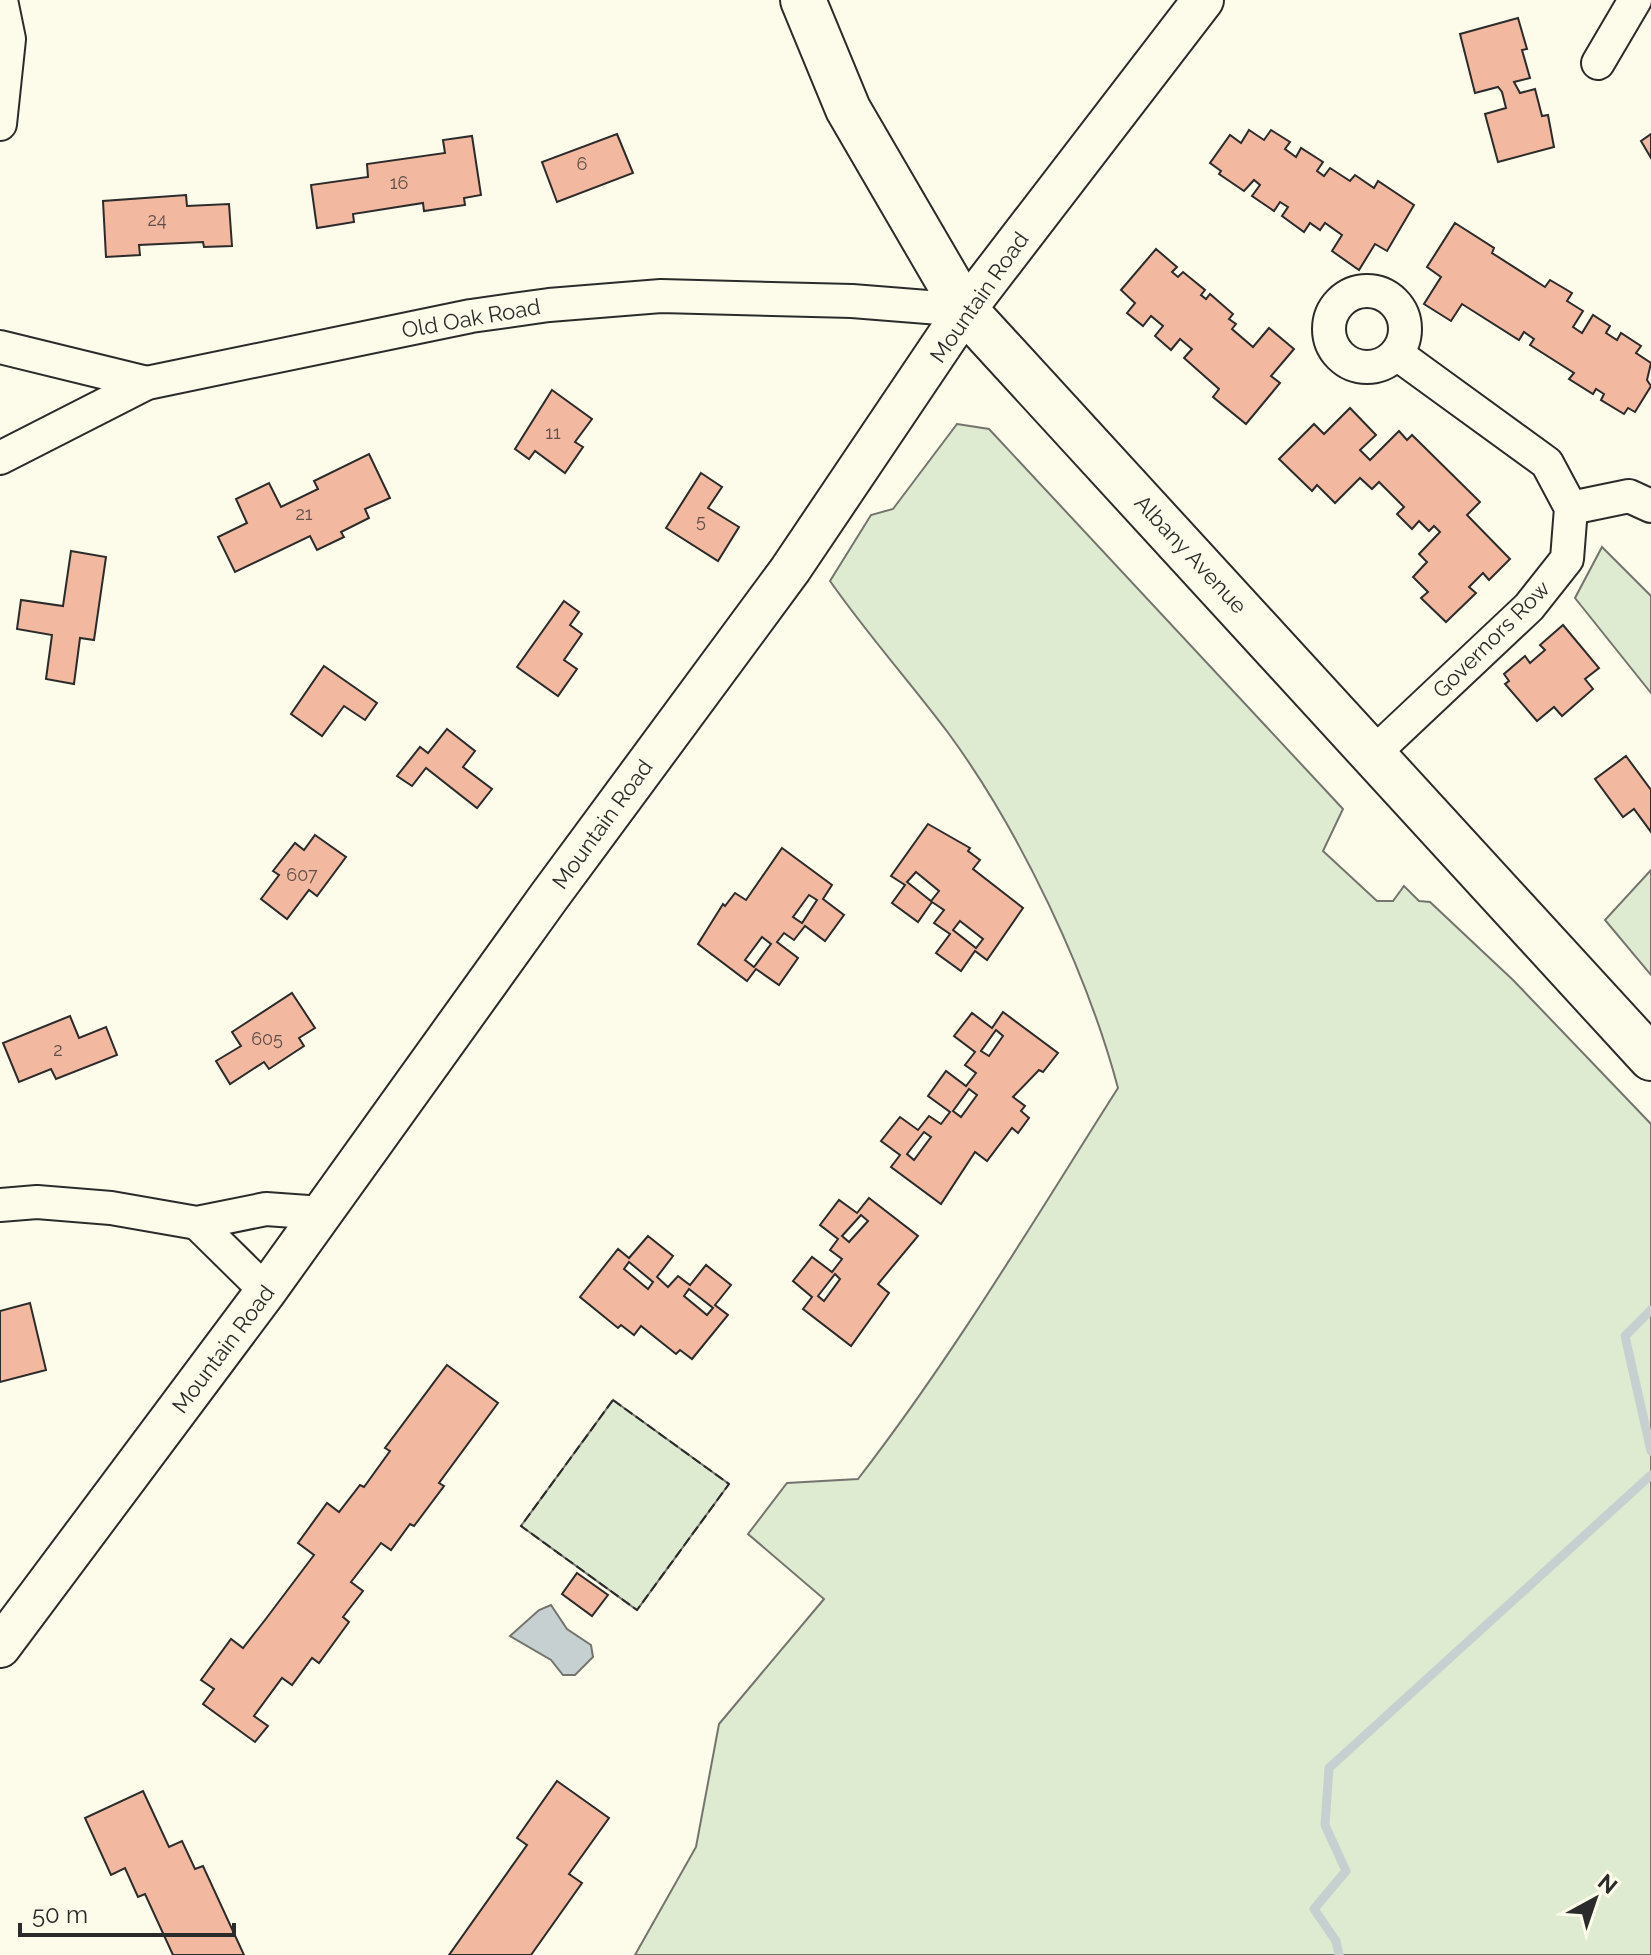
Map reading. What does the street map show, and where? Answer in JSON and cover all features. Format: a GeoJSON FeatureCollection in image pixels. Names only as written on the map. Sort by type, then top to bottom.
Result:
{"type":"FeatureCollection","features":[{"type":"Feature","properties":{"kind":"highway","name":"Albany Avenue"},"geometry":{"type":"LineString","coordinates":[[803,0],[848,109],[965,310],[1651,1058]]}},
{"type":"Feature","properties":{"kind":"main road","name":"Mountain Road"},"geometry":{"type":"LineString","coordinates":[[0,1647],[266,1291],[681,714],[790,570],[965,310],[1203,0]]}},
{"type":"Feature","properties":{"kind":"street"},"geometry":{"type":"LineString","coordinates":[[0,124],[9,39],[1,0]]}},
{"type":"Feature","properties":{"kind":"street"},"geometry":{"type":"LineString","coordinates":[[1598,63],[1635,0]]}},
{"type":"Feature","properties":{"kind":"street","name":"Old Oak Road"},"geometry":{"type":"LineString","coordinates":[[0,458],[147,383],[471,316],[661,296],[724,296],[965,310]]}},
{"type":"Feature","properties":{"kind":"street"},"geometry":{"type":"LineString","coordinates":[[0,347],[147,383]]}},
{"type":"Feature","properties":{"kind":"street"},"geometry":{"type":"LineString","coordinates":[[1397,354],[1547,463],[1571,508],[1629,496],[1651,506]]}},
{"type":"Feature","properties":{"kind":"street","name":"Governors Row"},"geometry":{"type":"LineString","coordinates":[[1374,753],[1529,607],[1558,571],[1567,559],[1571,508]]}},
{"type":"Feature","properties":{"kind":"street"},"geometry":{"type":"LineString","coordinates":[[0,1205],[37,1202],[111,1208],[197,1223],[266,1209],[322,1213]]}},
{"type":"Feature","properties":{"kind":"street"},"geometry":{"type":"LineString","coordinates":[[197,1223],[266,1291]]}},
{"type":"Feature","properties":{"kind":"green space"},"geometry":{"type":"Polygon","coordinates":[[[957,424],[989,429],[1343,809],[1323,851],[1377,901],[1393,901],[1404,886],[1419,901],[1430,902],[1513,980],[1651,1124],[1651,1955],[635,1955],[696,1847],[719,1724],[824,1599],[748,1534],[787,1483],[858,1479],[960,1336],[1118,1088],[1105,1043],[1070,951],[1026,858],[949,734],[830,581],[871,515],[893,509],[957,424]]]}},
{"type":"Feature","properties":{"kind":"green space"},"geometry":{"type":"Polygon","coordinates":[[[1602,547],[1651,596],[1651,693],[1575,598],[1602,547]]]}},
{"type":"Feature","properties":{"kind":"green space"},"geometry":{"type":"Polygon","coordinates":[[[1651,870],[1651,975],[1605,920],[1651,870]]]}},
{"type":"Feature","properties":{"kind":"green space"},"geometry":{"type":"Polygon","coordinates":[[[613,1400],[729,1484],[637,1610],[521,1526],[613,1400]]]}},
{"type":"Feature","properties":{"kind":"shaded area"},"geometry":{"type":"Polygon","coordinates":[[[551,1605],[567,1629],[591,1645],[593,1657],[575,1675],[563,1675],[551,1660],[510,1636],[539,1610],[551,1605]]]}},
{"type":"Feature","properties":{"kind":"building"},"geometry":{"type":"Polygon","coordinates":[[[1518,18],[1527,49],[1522,50],[1530,78],[1514,82],[1520,93],[1535,89],[1542,116],[1548,115],[1554,147],[1498,162],[1485,114],[1506,108],[1502,92],[1498,87],[1475,93],[1460,34],[1518,18]]]}},
{"type":"Feature","properties":{"kind":"building"},"geometry":{"type":"Polygon","coordinates":[[[1249,130],[1264,140],[1271,130],[1290,142],[1285,149],[1296,157],[1301,148],[1323,162],[1317,171],[1324,176],[1330,168],[1350,181],[1355,175],[1374,188],[1378,181],[1414,205],[1387,251],[1375,244],[1359,270],[1332,251],[1342,235],[1325,223],[1320,230],[1310,223],[1304,232],[1282,216],[1288,207],[1280,202],[1274,211],[1252,196],[1260,185],[1254,180],[1244,191],[1219,174],[1221,171],[1210,163],[1230,135],[1241,143],[1249,130]]]}},
{"type":"Feature","properties":{"kind":"building"},"geometry":{"type":"Polygon","coordinates":[[[617,134],[633,173],[557,202],[542,162],[617,134]]]}},
{"type":"Feature","properties":{"kind":"building"},"geometry":{"type":"Polygon","coordinates":[[[1651,134],[1651,158],[1641,141],[1651,134]]]}},
{"type":"Feature","properties":{"kind":"building"},"geometry":{"type":"Polygon","coordinates":[[[472,136],[481,195],[464,198],[465,205],[424,211],[423,203],[353,214],[354,222],[317,228],[311,185],[368,177],[367,164],[445,153],[443,140],[472,136]]]}},
{"type":"Feature","properties":{"kind":"building"},"geometry":{"type":"Polygon","coordinates":[[[186,195],[187,206],[229,204],[232,246],[204,247],[203,242],[139,245],[140,255],[106,257],[103,201],[186,195]]]}},
{"type":"Feature","properties":{"kind":"building"},"geometry":{"type":"Polygon","coordinates":[[[1455,223],[1494,248],[1492,253],[1545,287],[1550,280],[1572,293],[1567,301],[1583,311],[1573,327],[1582,333],[1593,315],[1610,326],[1606,333],[1617,340],[1621,333],[1641,346],[1636,353],[1651,363],[1647,380],[1651,386],[1635,412],[1628,408],[1624,414],[1601,400],[1604,394],[1596,389],[1593,394],[1569,379],[1574,373],[1530,345],[1534,339],[1524,332],[1519,340],[1462,304],[1451,321],[1424,304],[1441,277],[1427,267],[1455,223]]]}},
{"type":"Feature","properties":{"kind":"building"},"geometry":{"type":"Polygon","coordinates":[[[1156,249],[1177,267],[1172,272],[1178,277],[1183,272],[1205,290],[1201,295],[1206,299],[1210,294],[1233,314],[1229,319],[1236,324],[1232,329],[1253,347],[1269,328],[1294,349],[1271,376],[1280,383],[1246,424],[1213,397],[1219,389],[1184,358],[1192,349],[1180,339],[1171,350],[1155,336],[1163,326],[1151,316],[1143,326],[1127,313],[1135,303],[1121,290],[1156,249]]]}},
{"type":"Feature","properties":{"kind":"building"},"geometry":{"type":"Polygon","coordinates":[[[552,390],[592,419],[575,442],[583,447],[565,473],[535,451],[529,459],[515,449],[552,390]]]}},
{"type":"Feature","properties":{"kind":"building"},"geometry":{"type":"Polygon","coordinates":[[[1350,408],[1376,435],[1360,450],[1370,460],[1399,431],[1407,440],[1412,435],[1480,502],[1467,515],[1510,559],[1489,580],[1483,573],[1469,587],[1476,593],[1446,622],[1421,598],[1428,592],[1413,577],[1427,562],[1419,554],[1440,532],[1434,526],[1429,531],[1419,521],[1412,529],[1397,514],[1404,507],[1379,482],[1372,489],[1360,478],[1335,503],[1317,485],[1312,491],[1279,459],[1314,424],[1324,434],[1350,408]]]}},
{"type":"Feature","properties":{"kind":"building"},"geometry":{"type":"Polygon","coordinates":[[[369,454],[390,498],[365,509],[369,518],[341,532],[344,537],[317,550],[310,536],[235,572],[218,537],[247,523],[236,499],[269,483],[281,507],[318,489],[314,481],[369,454]]]}},
{"type":"Feature","properties":{"kind":"building"},"geometry":{"type":"Polygon","coordinates":[[[701,473],[722,487],[708,508],[739,527],[718,561],[666,528],[701,473]]]}},
{"type":"Feature","properties":{"kind":"building"},"geometry":{"type":"Polygon","coordinates":[[[71,551],[106,557],[94,640],[80,638],[74,684],[46,679],[52,635],[17,629],[21,600],[63,606],[71,551]]]}},
{"type":"Feature","properties":{"kind":"building"},"geometry":{"type":"Polygon","coordinates":[[[564,601],[579,612],[570,625],[582,634],[564,660],[577,669],[558,696],[517,667],[564,601]]]}},
{"type":"Feature","properties":{"kind":"building"},"geometry":{"type":"Polygon","coordinates":[[[1563,625],[1599,668],[1585,679],[1593,689],[1562,716],[1554,707],[1537,721],[1505,684],[1509,681],[1504,674],[1525,656],[1530,663],[1545,650],[1540,645],[1563,625]]]}},
{"type":"Feature","properties":{"kind":"building"},"geometry":{"type":"Polygon","coordinates":[[[324,666],[377,703],[365,720],[344,706],[322,736],[291,714],[324,666]]]}},
{"type":"Feature","properties":{"kind":"building"},"geometry":{"type":"Polygon","coordinates":[[[447,729],[475,751],[463,767],[492,789],[477,808],[426,768],[412,786],[397,776],[420,747],[428,753],[447,729]]]}},
{"type":"Feature","properties":{"kind":"building"},"geometry":{"type":"Polygon","coordinates":[[[1626,756],[1651,790],[1651,832],[1634,809],[1623,817],[1595,779],[1626,756]]]}},
{"type":"Feature","properties":{"kind":"building"},"geometry":{"type":"Polygon","coordinates":[[[928,824],[970,848],[968,851],[980,860],[973,869],[1023,908],[987,960],[975,951],[961,971],[936,953],[950,934],[934,923],[944,910],[932,902],[918,922],[892,903],[905,885],[891,876],[928,824]],[[916,872],[907,882],[931,901],[939,891],[916,872]],[[960,921],[953,930],[976,948],[983,939],[960,921]]]}},
{"type":"Feature","properties":{"kind":"building"},"geometry":{"type":"Polygon","coordinates":[[[315,835],[346,857],[317,896],[309,890],[287,919],[261,899],[279,875],[273,871],[295,843],[304,850],[315,835]]]}},
{"type":"Feature","properties":{"kind":"building"},"geometry":{"type":"Polygon","coordinates":[[[782,848],[832,885],[823,899],[844,915],[825,941],[805,926],[794,940],[784,933],[777,942],[798,958],[779,985],[756,969],[747,981],[698,944],[723,904],[725,906],[735,893],[746,900],[782,848]],[[809,895],[793,917],[802,923],[817,900],[809,895]],[[762,937],[745,960],[754,967],[771,944],[762,937]]]}},
{"type":"Feature","properties":{"kind":"building"},"geometry":{"type":"Polygon","coordinates":[[[292,993],[315,1028],[299,1038],[304,1046],[269,1069],[264,1062],[230,1084],[216,1061],[241,1046],[232,1032],[292,993]]]}},
{"type":"Feature","properties":{"kind":"building"},"geometry":{"type":"Polygon","coordinates":[[[1003,1012],[1058,1053],[1043,1072],[1039,1070],[1013,1097],[1025,1106],[1021,1111],[1029,1118],[1018,1133],[1012,1128],[987,1161],[975,1152],[941,1204],[891,1167],[900,1155],[881,1141],[900,1117],[918,1130],[929,1116],[941,1124],[950,1112],[928,1096],[946,1071],[966,1086],[976,1073],[965,1065],[975,1052],[954,1036],[972,1013],[992,1028],[1003,1012]],[[996,1030],[981,1051],[989,1056],[1003,1036],[996,1030]],[[969,1089],[953,1111],[961,1117],[977,1095],[969,1089]],[[924,1132],[907,1154],[914,1160],[931,1137],[924,1132]]]}},
{"type":"Feature","properties":{"kind":"building"},"geometry":{"type":"Polygon","coordinates":[[[70,1016],[79,1038],[106,1027],[117,1055],[56,1079],[51,1069],[19,1082],[3,1043],[70,1016]]]}},
{"type":"Feature","properties":{"kind":"building"},"geometry":{"type":"Polygon","coordinates":[[[869,1198],[918,1236],[878,1284],[889,1293],[851,1346],[803,1309],[812,1297],[793,1281],[812,1257],[832,1272],[842,1259],[830,1250],[838,1239],[820,1225],[839,1200],[857,1213],[869,1198]],[[861,1215],[842,1236],[849,1242],[868,1221],[861,1215]],[[835,1274],[818,1296],[824,1301],[840,1279],[835,1274]]]}},
{"type":"Feature","properties":{"kind":"building"},"geometry":{"type":"Polygon","coordinates":[[[648,1236],[673,1256],[657,1277],[668,1287],[678,1276],[690,1285],[706,1265],[731,1285],[715,1305],[728,1315],[692,1359],[680,1350],[676,1354],[641,1326],[634,1335],[621,1325],[618,1328],[580,1297],[618,1249],[629,1258],[648,1236]],[[629,1262],[624,1269],[648,1289],[653,1282],[629,1262]],[[689,1289],[684,1296],[707,1315],[713,1308],[689,1289]]]}},
{"type":"Feature","properties":{"kind":"building"},"geometry":{"type":"Polygon","coordinates":[[[30,1303],[46,1370],[0,1382],[0,1311],[30,1303]]]}},
{"type":"Feature","properties":{"kind":"building"},"geometry":{"type":"Polygon","coordinates":[[[447,1365],[498,1403],[439,1483],[444,1486],[414,1526],[410,1524],[391,1550],[381,1543],[351,1582],[363,1591],[343,1617],[349,1622],[319,1663],[312,1658],[292,1685],[282,1678],[254,1716],[268,1726],[255,1742],[203,1704],[214,1689],[201,1680],[231,1639],[243,1648],[265,1620],[314,1555],[298,1543],[327,1503],[339,1512],[360,1485],[364,1487],[390,1451],[385,1448],[447,1365]]]}},
{"type":"Feature","properties":{"kind":"building"},"geometry":{"type":"Polygon","coordinates":[[[577,1573],[608,1595],[592,1616],[562,1594],[577,1573]]]}},
{"type":"Feature","properties":{"kind":"building"},"geometry":{"type":"Polygon","coordinates":[[[557,1781],[609,1818],[569,1874],[582,1883],[531,1955],[449,1955],[527,1845],[517,1838],[557,1781]]]}},
{"type":"Feature","properties":{"kind":"building"},"geometry":{"type":"Polygon","coordinates":[[[143,1791],[169,1847],[182,1841],[195,1869],[203,1866],[244,1955],[173,1955],[145,1894],[138,1897],[125,1868],[111,1875],[85,1818],[143,1791]]]}},
{"type":"Feature","properties":{"kind":"waterway"},"geometry":{"type":"LineString","coordinates":[[1651,1310],[1625,1336],[1651,1451]]}},
{"type":"Feature","properties":{"kind":"waterway"},"geometry":{"type":"LineString","coordinates":[[1339,1955],[1336,1941],[1314,1909],[1346,1871],[1325,1825],[1329,1768],[1651,1475]]}},
{"type":"Feature","properties":{"kind":"fence"},"geometry":{"type":"LineString","coordinates":[[613,1400],[729,1484],[637,1610],[521,1526],[613,1400]]}}]}
